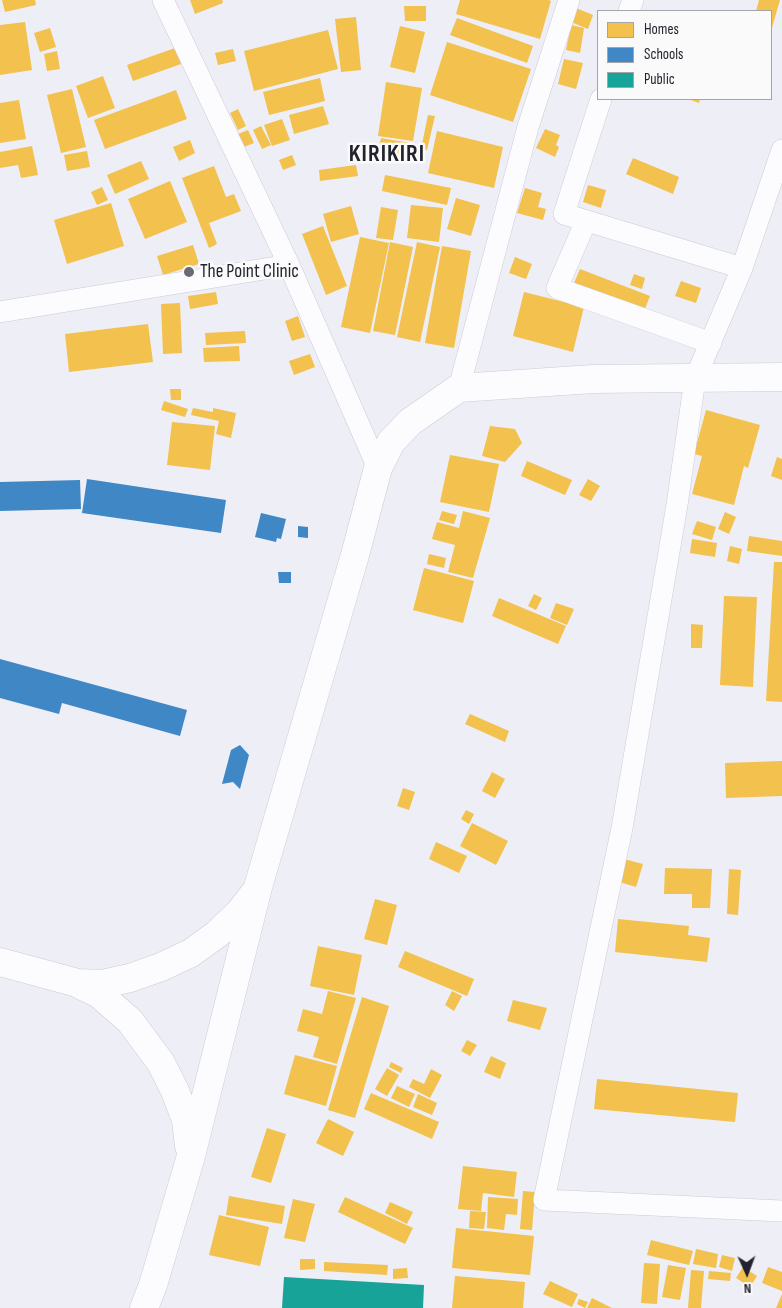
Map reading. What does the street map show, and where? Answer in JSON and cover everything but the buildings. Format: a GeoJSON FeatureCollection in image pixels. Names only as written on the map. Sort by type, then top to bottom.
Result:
{"type":"FeatureCollection","features":[{"type":"Feature","properties":{"kind":"main road"},"geometry":{"type":"LineString","coordinates":[[144,1308],[153,1285],[191,1156],[258,887],[355,555],[378,468],[391,442],[410,422],[459,388],[594,379],[782,377]]}},
{"type":"Feature","properties":{"kind":"main road"},"geometry":{"type":"LineString","coordinates":[[74,982],[102,984],[130,978],[161,968],[191,953],[218,934],[239,913],[258,887]]}},
{"type":"Feature","properties":{"kind":"main road"},"geometry":{"type":"LineString","coordinates":[[0,962],[74,982],[99,994],[130,1021],[161,1063],[175,1091],[186,1120],[191,1156]]}},
{"type":"Feature","properties":{"kind":"street"},"geometry":{"type":"LineString","coordinates":[[163,0],[289,265],[378,468]]}},
{"type":"Feature","properties":{"kind":"street"},"geometry":{"type":"LineString","coordinates":[[459,388],[528,128],[569,0]]}},
{"type":"Feature","properties":{"kind":"street"},"geometry":{"type":"LineString","coordinates":[[601,100],[564,214],[742,268]]}},
{"type":"Feature","properties":{"kind":"street"},"geometry":{"type":"LineString","coordinates":[[782,150],[779,171],[742,268],[695,379],[677,505],[622,828],[544,1200],[782,1211]]}},
{"type":"Feature","properties":{"kind":"street"},"geometry":{"type":"LineString","coordinates":[[586,221],[557,288],[711,343]]}},
{"type":"Feature","properties":{"kind":"street"},"geometry":{"type":"LineString","coordinates":[[0,312],[289,265]]}},
{"type":"Feature","properties":{"kind":"place","name":"The Point Clinic"},"geometry":{"type":"Point","coordinates":[189,272]}},
{"type":"Feature","properties":{"kind":"district","name":"KIRIKIRI"},"geometry":{"type":"Point","coordinates":[387,155]}}]}
